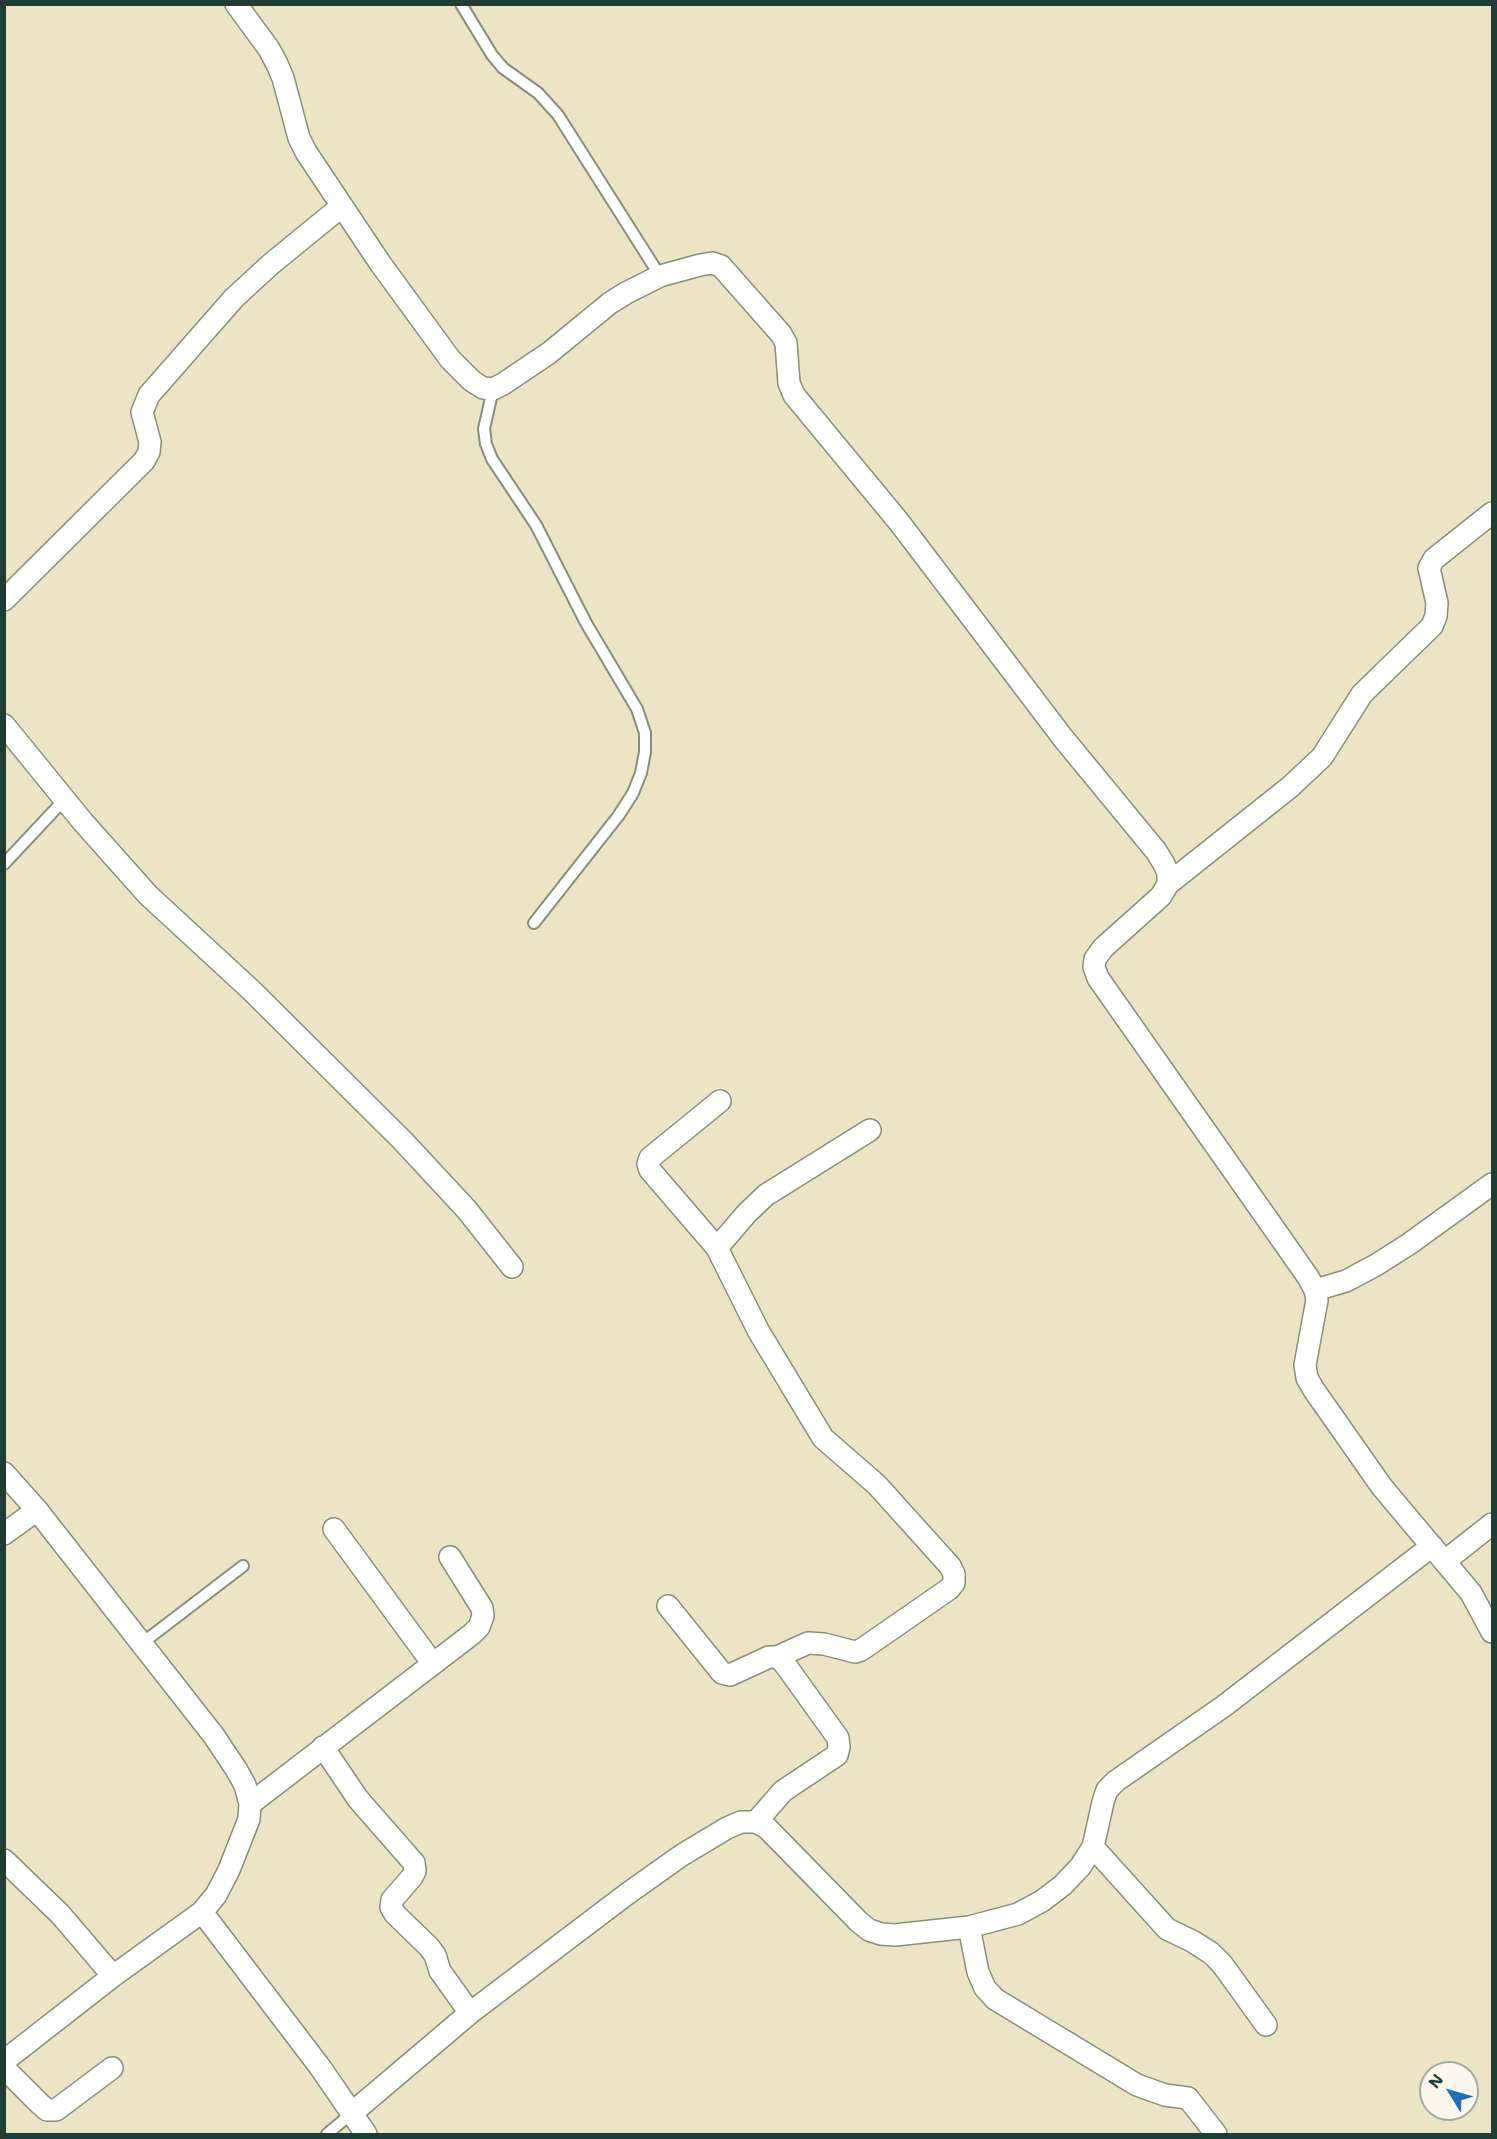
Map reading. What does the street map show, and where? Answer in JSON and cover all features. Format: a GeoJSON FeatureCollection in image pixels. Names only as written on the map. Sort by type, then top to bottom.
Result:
{"type":"FeatureCollection","features":[{"type":"Feature","properties":{"kind":"street"},"geometry":{"type":"LineString","coordinates":[[236,4],[269,49],[277,64],[285,84],[299,138],[306,152],[380,263],[450,359],[472,381],[483,388],[493,388],[549,353],[610,303],[640,285],[660,276],[700,265],[712,263],[721,266],[781,334],[786,343],[788,376],[795,395],[899,522],[1063,738],[1156,851],[1168,873],[1168,884]]}},
{"type":"Feature","properties":{"kind":"street"},"geometry":{"type":"LineString","coordinates":[[4,600],[144,461],[149,452],[150,442],[142,412],[149,395],[234,298],[271,264],[342,206]]}},
{"type":"Feature","properties":{"kind":"street"},"geometry":{"type":"LineString","coordinates":[[1492,513],[1434,559],[1429,568],[1437,603],[1432,626],[1362,694],[1322,757],[1290,787],[1168,884],[1161,896],[1103,948],[1095,958],[1094,968],[1098,978],[1298,1260],[1315,1290],[1316,1312],[1305,1358],[1308,1378],[1382,1487],[1471,1593],[1492,1632]]}},
{"type":"Feature","properties":{"kind":"street"},"geometry":{"type":"LineString","coordinates":[[4,725],[64,800],[148,895],[251,990],[403,1141],[467,1210],[512,1267]]}},
{"type":"Feature","properties":{"kind":"street"},"geometry":{"type":"LineString","coordinates":[[720,1101],[650,1158],[648,1164],[650,1170],[717,1248],[759,1332],[823,1438],[877,1485],[950,1566],[954,1574],[954,1583],[949,1589],[861,1650],[855,1652],[808,1643],[777,1658]]}},
{"type":"Feature","properties":{"kind":"street"},"geometry":{"type":"LineString","coordinates":[[717,1248],[766,1195],[870,1130]]}},
{"type":"Feature","properties":{"kind":"street"},"geometry":{"type":"LineString","coordinates":[[1315,1290],[1346,1281],[1376,1265],[1492,1184]]}},
{"type":"Feature","properties":{"kind":"street"},"geometry":{"type":"LineString","coordinates":[[4,1473],[37,1510],[214,1736],[245,1785],[250,1804],[249,1819],[238,1851],[216,1895],[202,1912],[113,1976],[4,2061]]}},
{"type":"Feature","properties":{"kind":"street"},"geometry":{"type":"LineString","coordinates":[[4,1534],[37,1510]]}},
{"type":"Feature","properties":{"kind":"street"},"geometry":{"type":"LineString","coordinates":[[352,2113],[470,2013],[627,1894],[682,1855],[741,1822],[756,1822],[767,1828],[859,1922],[869,1930],[881,1934],[895,1935],[969,1927],[1018,1914],[1042,1901],[1063,1885],[1080,1867],[1093,1847],[1107,1790],[1116,1781],[1438,1554],[1492,1524]]}},
{"type":"Feature","properties":{"kind":"street"},"geometry":{"type":"LineString","coordinates":[[334,1529],[433,1664]]}},
{"type":"Feature","properties":{"kind":"street"},"geometry":{"type":"LineString","coordinates":[[250,1804],[472,1635],[479,1627],[483,1616],[482,1608],[450,1557]]}},
{"type":"Feature","properties":{"kind":"street"},"geometry":{"type":"LineString","coordinates":[[668,1606],[722,1673],[730,1675],[769,1657],[777,1658],[784,1663],[838,1738],[837,1755],[783,1791],[756,1822]]}},
{"type":"Feature","properties":{"kind":"street"},"geometry":{"type":"LineString","coordinates":[[323,1747],[348,1786],[414,1863],[415,1870],[412,1877],[392,1899],[391,1907],[435,1955],[440,1971],[470,2013]]}},
{"type":"Feature","properties":{"kind":"street"},"geometry":{"type":"LineString","coordinates":[[1093,1847],[1167,1929],[1211,1953],[1222,1964],[1266,2025]]}},
{"type":"Feature","properties":{"kind":"street"},"geometry":{"type":"LineString","coordinates":[[4,1860],[60,1914],[113,1976]]}},
{"type":"Feature","properties":{"kind":"street"},"geometry":{"type":"LineString","coordinates":[[202,1912],[320,2067],[366,2134]]}},
{"type":"Feature","properties":{"kind":"street"},"geometry":{"type":"LineString","coordinates":[[969,1927],[978,1972],[985,1988],[995,1999],[1137,2085],[1165,2095],[1188,2098],[1216,2134]]}},
{"type":"Feature","properties":{"kind":"street"},"geometry":{"type":"LineString","coordinates":[[4,2068],[47,2110],[56,2110],[112,2068]]}},
{"type":"Feature","properties":{"kind":"lane"},"geometry":{"type":"LineString","coordinates":[[461,4],[492,56],[502,68],[538,93],[558,115],[660,276]]}},
{"type":"Feature","properties":{"kind":"lane"},"geometry":{"type":"LineString","coordinates":[[493,388],[484,429],[486,444],[492,459],[536,525],[586,623],[637,709],[645,733],[645,752],[641,773],[633,793],[619,815],[534,923]]}},
{"type":"Feature","properties":{"kind":"lane"},"geometry":{"type":"LineString","coordinates":[[4,864],[64,800]]}},
{"type":"Feature","properties":{"kind":"lane"},"geometry":{"type":"LineString","coordinates":[[141,1644],[243,1566]]}},
{"type":"Feature","properties":{"kind":"lane"},"geometry":{"type":"LineString","coordinates":[[327,2134],[352,2113]]}}]}
